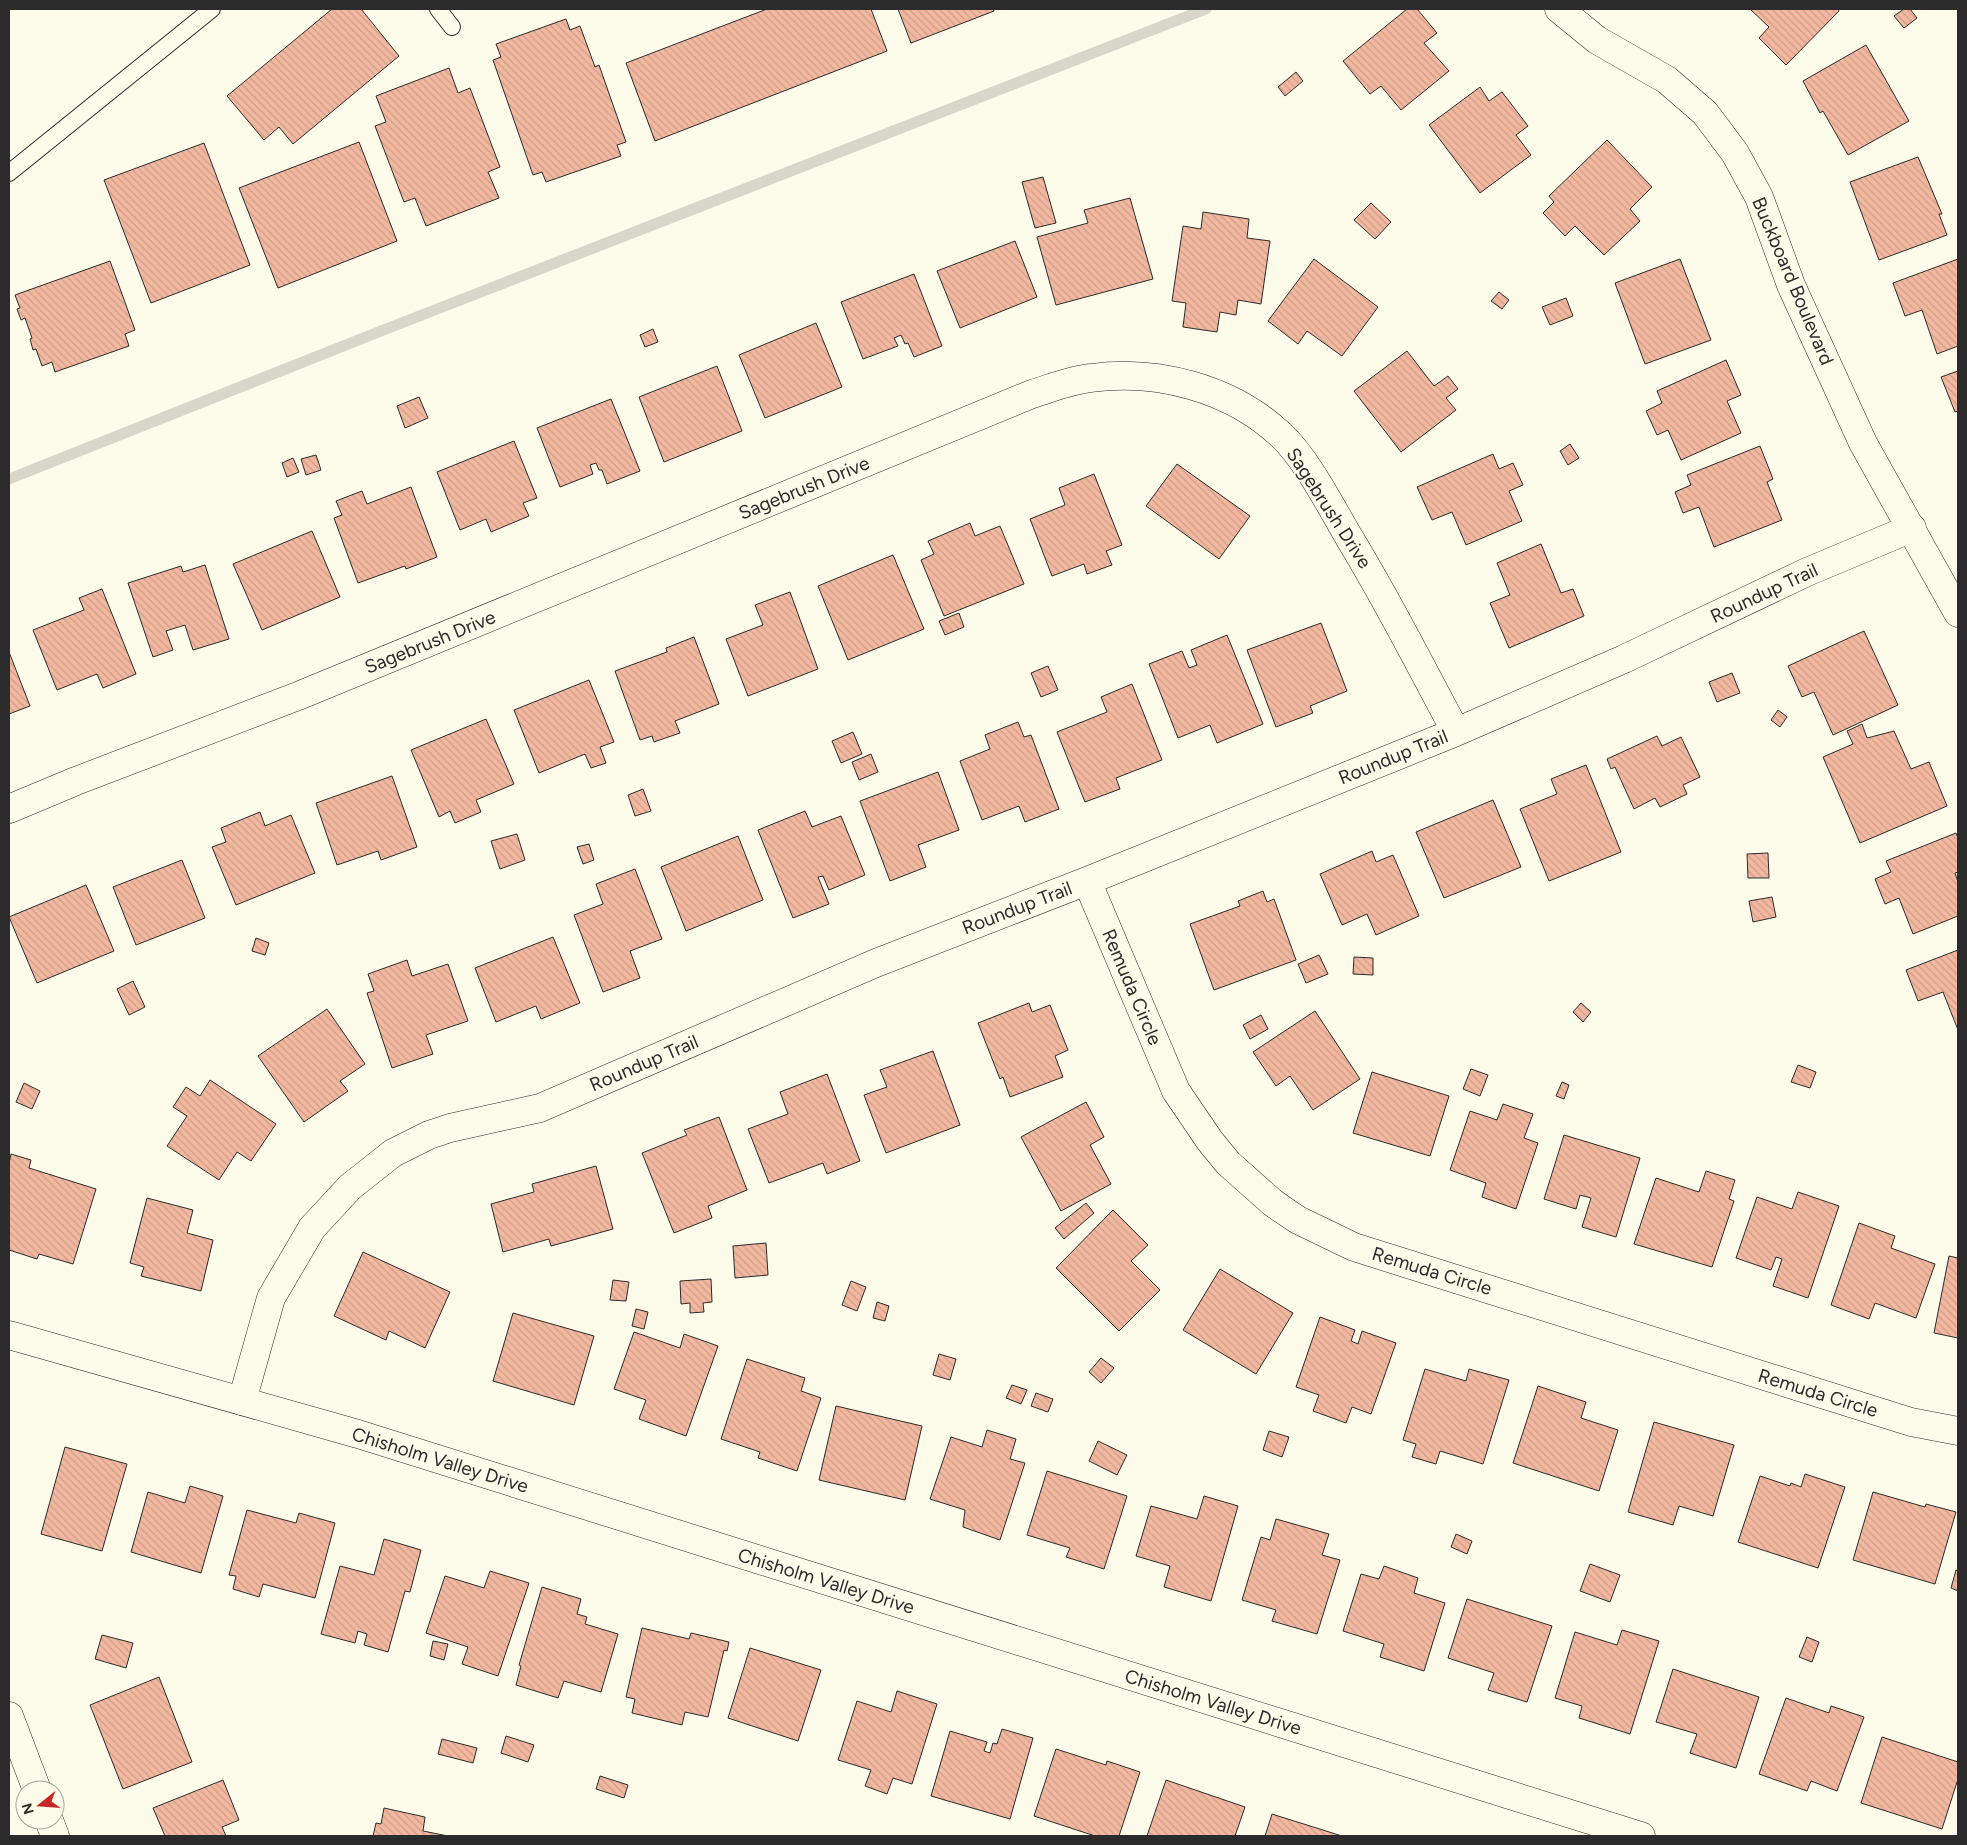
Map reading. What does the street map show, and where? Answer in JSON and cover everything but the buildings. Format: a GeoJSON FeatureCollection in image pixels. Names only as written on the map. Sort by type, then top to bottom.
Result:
{"type":"FeatureCollection","features":[{"type":"Feature","properties":{"kind":"street","name":"Buckboard Boulevard"},"geometry":{"type":"LineString","coordinates":[[1558,9],[1597,40],[1667,80],[1705,113],[1735,153],[1759,197],[1791,285],[1863,442],[1958,613]]}},
{"type":"Feature","properties":{"kind":"street","name":"Sagebrush Drive"},"geometry":{"type":"LineString","coordinates":[[9,809],[76,781],[298,696],[1032,394],[1068,382],[1090,378],[1140,375],[1174,380],[1231,400],[1258,416],[1282,436],[1307,468],[1379,586],[1456,732]]}},
{"type":"Feature","properties":{"kind":"street","name":"Roundup Trail"},"geometry":{"type":"LineString","coordinates":[[242,1401],[271,1298],[312,1228],[350,1187],[393,1153],[429,1135],[450,1128],[540,1108],[876,962],[1087,881],[1456,732],[1624,659],[1807,572],[1912,528]]}},
{"type":"Feature","properties":{"kind":"street","name":"Remuda Circle"},"geometry":{"type":"LineString","coordinates":[[1087,881],[1176,1091],[1210,1141],[1228,1163],[1273,1203],[1298,1220],[1364,1250],[1910,1422],[1958,1431]]}},
{"type":"Feature","properties":{"kind":"street","name":"Chisholm Valley Drive"},"geometry":{"type":"LineString","coordinates":[[9,1335],[377,1440],[1641,1836]]}},
{"type":"Feature","properties":{"kind":"street"},"geometry":{"type":"LineString","coordinates":[[9,1716],[33,1780]]}},
{"type":"Feature","properties":{"kind":"lane"},"geometry":{"type":"LineString","coordinates":[[9,174],[212,9]]}},
{"type":"Feature","properties":{"kind":"lane"},"geometry":{"type":"LineString","coordinates":[[438,9],[452,27]]}},
{"type":"Feature","properties":{"kind":"waterway"},"geometry":{"type":"LineString","coordinates":[[9,479],[386,329],[1206,9]]}}]}
